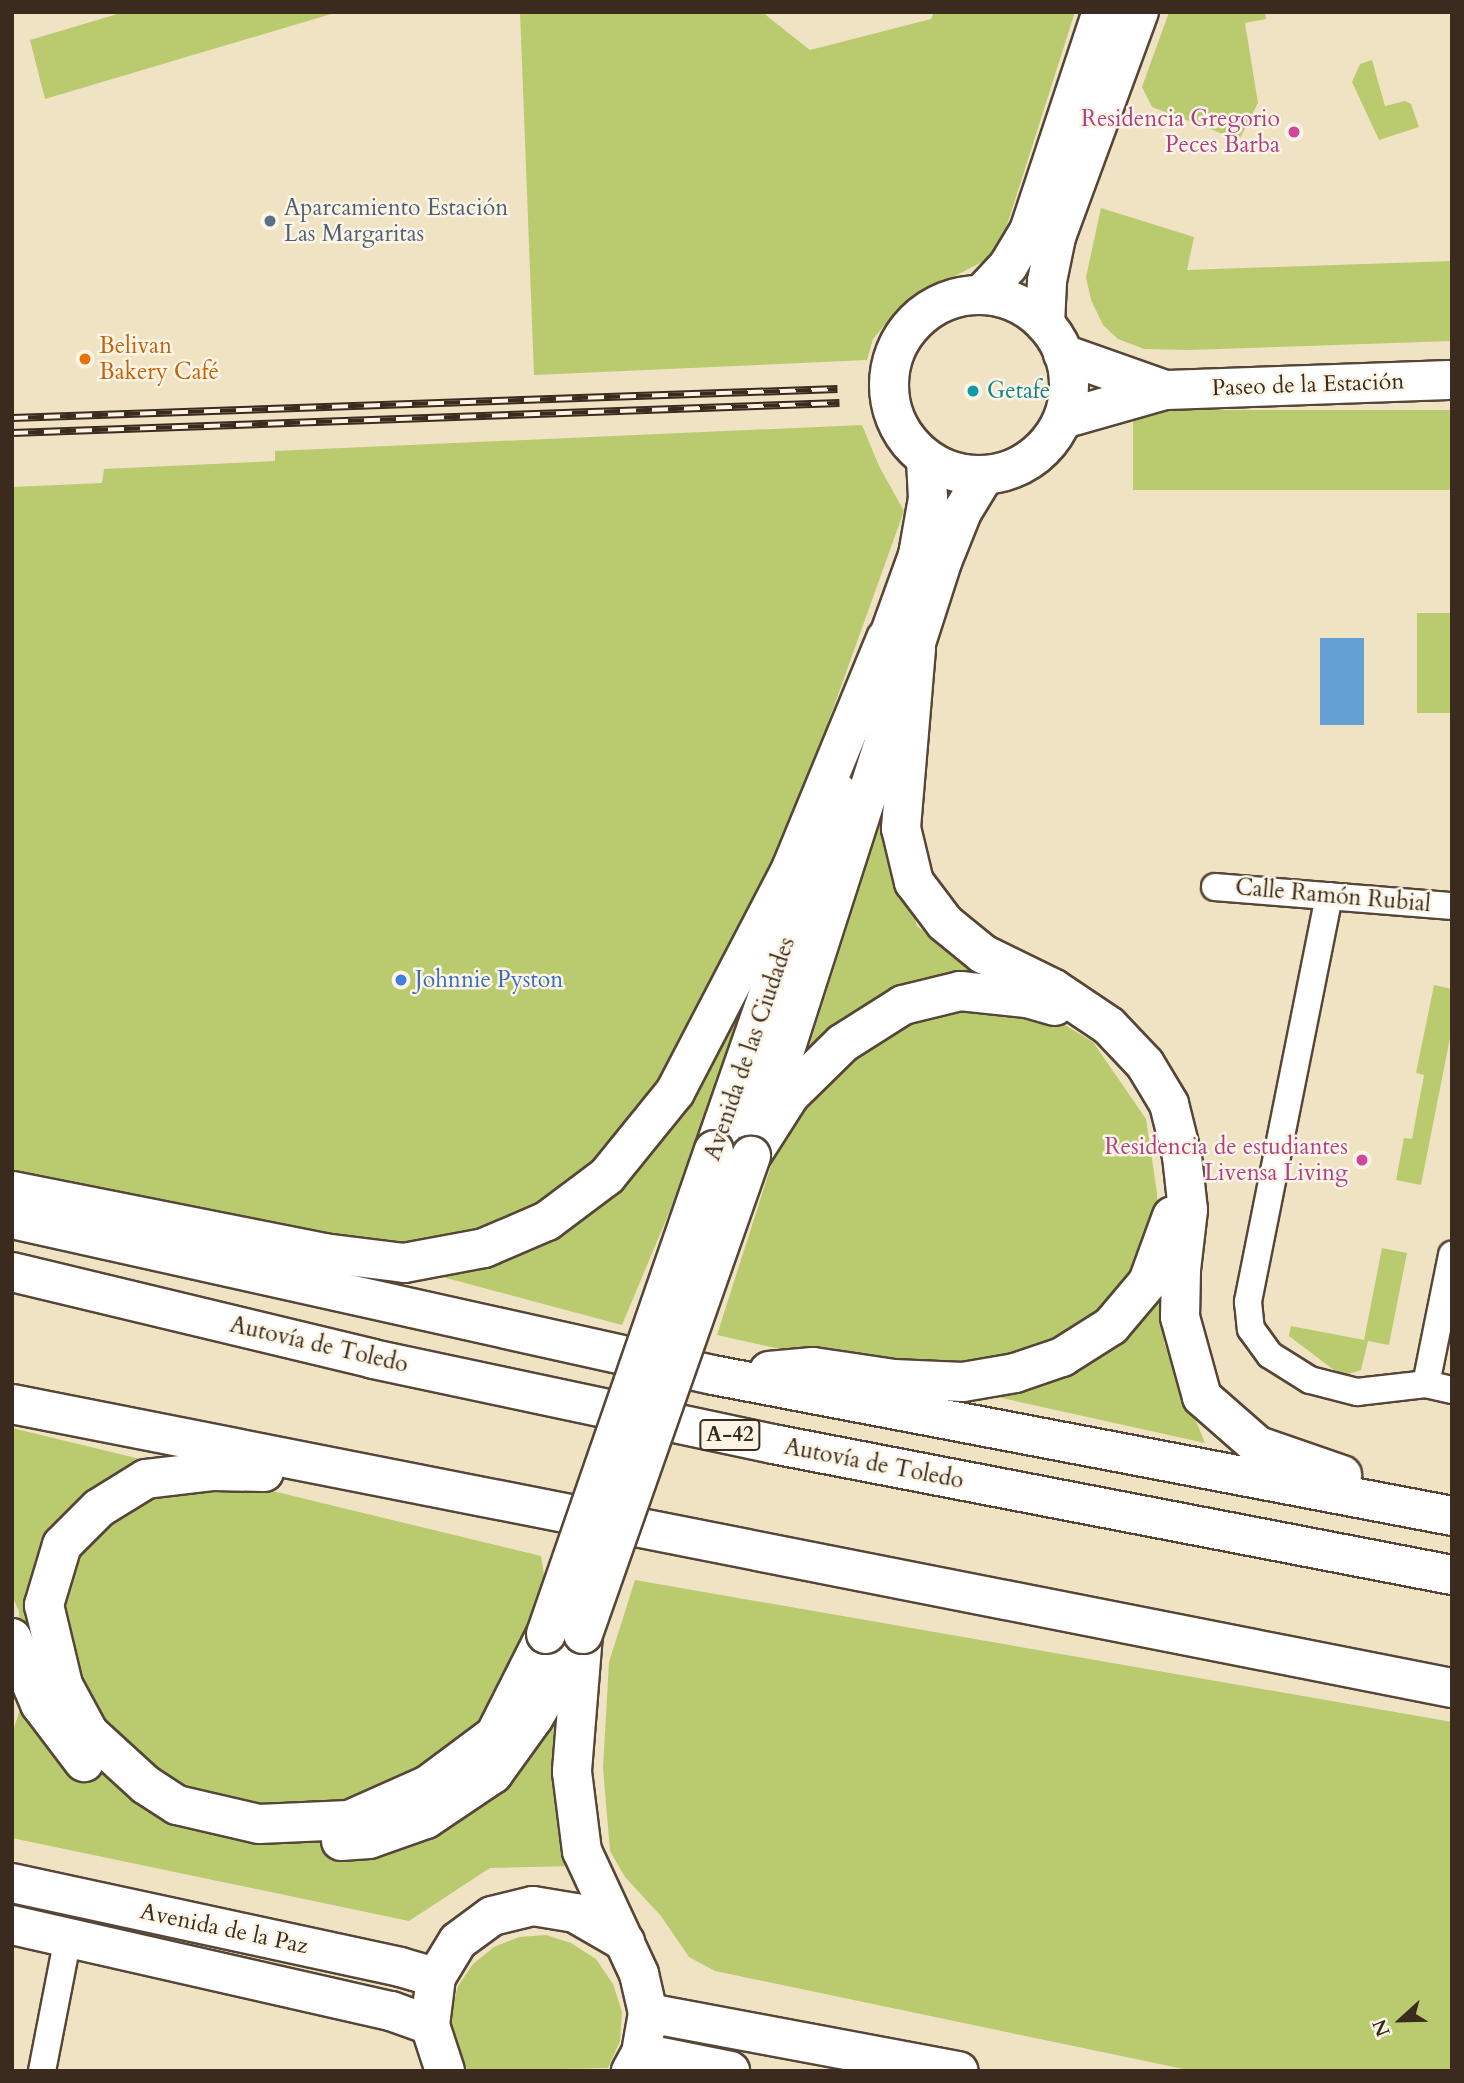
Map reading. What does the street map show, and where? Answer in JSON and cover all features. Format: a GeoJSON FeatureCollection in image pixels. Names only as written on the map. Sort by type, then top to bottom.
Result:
{"type":"FeatureCollection","features":[{"type":"Feature","properties":{"kind":"main road"},"geometry":{"type":"LineString","coordinates":[[981,295],[1008,267],[1029,231],[1102,12]]}},
{"type":"Feature","properties":{"kind":"main road"},"geometry":{"type":"LineString","coordinates":[[1054,339],[1026,309],[1005,299],[981,295],[953,299],[927,311],[906,331],[893,356],[888,384],[893,413],[906,439],[926,459],[954,472],[984,475],[1009,470],[1031,459],[1050,441],[1063,419],[1069,387],[1054,339],[1046,281],[1056,237],[1139,12]]}},
{"type":"Feature","properties":{"kind":"main road","name":"Paseo de la Estación"},"geometry":{"type":"LineString","coordinates":[[1054,339],[1165,390]]}},
{"type":"Feature","properties":{"kind":"main road","name":"Paseo de la Estación"},"geometry":{"type":"LineString","coordinates":[[1063,419],[1165,390],[1452,380]]}},
{"type":"Feature","properties":{"kind":"main road","name":"Avenida de las Ciudades"},"geometry":{"type":"LineString","coordinates":[[565,1634],[751,1156],[901,644],[928,498],[926,459]]}},
{"type":"Feature","properties":{"kind":"main road","name":"Avenida de las Ciudades"},"geometry":{"type":"LineString","coordinates":[[565,1634],[714,1150],[822,845],[901,644],[942,562],[962,512],[984,475]]}},
{"type":"Feature","properties":{"kind":"main road"},"geometry":{"type":"LineString","coordinates":[[901,644],[901,828],[914,882],[945,923],[983,954],[1054,989],[1109,1026],[1145,1064],[1169,1104],[1182,1156],[1188,1210],[1181,1270],[1180,1317],[1202,1396],[1258,1446],[1452,1514]]}},
{"type":"Feature","properties":{"kind":"main road"},"geometry":{"type":"LineString","coordinates":[[12,1191],[324,1253],[404,1263],[484,1248],[547,1221],[607,1176],[676,1092],[791,869],[901,644]]}},
{"type":"Feature","properties":{"kind":"main road"},"geometry":{"type":"LineString","coordinates":[[751,1156],[790,1095],[842,1044],[903,1004],[960,991],[1027,998],[1109,1026]]}},
{"type":"Feature","properties":{"kind":"main road"},"geometry":{"type":"LineString","coordinates":[[713,1375],[813,1367],[894,1379],[963,1382],[1015,1373],[1062,1357],[1111,1325],[1148,1282],[1169,1230],[1182,1156]]}},
{"type":"Feature","properties":{"kind":"main road","name":"A-42"},"geometry":{"type":"LineString","coordinates":[[12,1219],[713,1375],[1452,1514]]}},
{"type":"Feature","properties":{"kind":"main road","name":"Autovía de Toledo"},"geometry":{"type":"LineString","coordinates":[[12,1272],[373,1359],[746,1438],[1452,1575]]}},
{"type":"Feature","properties":{"kind":"main road"},"geometry":{"type":"LineString","coordinates":[[12,1404],[1452,1688]]}},
{"type":"Feature","properties":{"kind":"main road"},"geometry":{"type":"LineString","coordinates":[[372,1475],[214,1471],[146,1479],[99,1508],[62,1545],[44,1605],[63,1685],[89,1733],[146,1785],[177,1805],[259,1824],[349,1820],[428,1785],[495,1735],[565,1634]]}},
{"type":"Feature","properties":{"kind":"main road"},"geometry":{"type":"LineString","coordinates":[[12,1638],[40,1704],[74,1753],[110,1786],[149,1812],[205,1836],[262,1847],[369,1839],[426,1819],[493,1774],[534,1717],[565,1634]]}},
{"type":"Feature","properties":{"kind":"main road"},"geometry":{"type":"LineString","coordinates":[[565,1634],[572,1772],[582,1851],[639,1974],[648,2012],[636,2062],[730,2071]]}},
{"type":"Feature","properties":{"kind":"main road","name":"Avenida de la Paz"},"geometry":{"type":"LineString","coordinates":[[12,1883],[400,1966],[436,1977]]}},
{"type":"Feature","properties":{"kind":"main road"},"geometry":{"type":"LineString","coordinates":[[445,2071],[430,2025],[436,1977],[458,1941],[475,1928],[492,1916],[533,1906],[575,1913],[625,1942]]}},
{"type":"Feature","properties":{"kind":"main road"},"geometry":{"type":"LineString","coordinates":[[12,1925],[391,2011],[430,2025]]}},
{"type":"Feature","properties":{"kind":"main road"},"geometry":{"type":"LineString","coordinates":[[648,2012],[959,2071]]}},
{"type":"Feature","properties":{"kind":"street","name":"Calle Ramón Rubial"},"geometry":{"type":"LineString","coordinates":[[1215,887],[1452,906]]}},
{"type":"Feature","properties":{"kind":"street"},"geometry":{"type":"LineString","coordinates":[[1329,896],[1248,1302],[1251,1329],[1270,1355],[1310,1380],[1357,1392],[1426,1384],[1452,1390]]}},
{"type":"Feature","properties":{"kind":"street"},"geometry":{"type":"LineString","coordinates":[[1426,1384],[1452,1255]]}},
{"type":"Feature","properties":{"kind":"street"},"geometry":{"type":"LineString","coordinates":[[42,2071],[68,1937]]}},
{"type":"Feature","properties":{"kind":"green space"},"geometry":{"type":"Polygon","coordinates":[[[124,12],[338,12],[45,99],[30,40],[124,12]]]}},
{"type":"Feature","properties":{"kind":"green space"},"geometry":{"type":"Polygon","coordinates":[[[520,12],[762,12],[810,50],[931,19],[934,12],[1075,12],[1001,244],[984,261],[904,302],[873,339],[867,360],[534,375],[520,12]]]}},
{"type":"Feature","properties":{"kind":"green space"},"geometry":{"type":"Polygon","coordinates":[[[1169,12],[1265,12],[1266,19],[1245,23],[1258,103],[1239,140],[1152,107],[1142,87],[1169,12]]]}},
{"type":"Feature","properties":{"kind":"green space"},"geometry":{"type":"Polygon","coordinates":[[[1372,60],[1385,106],[1405,101],[1411,104],[1419,127],[1379,140],[1352,82],[1360,64],[1372,60]]]}},
{"type":"Feature","properties":{"kind":"green space"},"geometry":{"type":"Polygon","coordinates":[[[1101,208],[1194,237],[1187,270],[1452,261],[1452,341],[1188,350],[1144,349],[1118,339],[1103,325],[1091,300],[1086,277],[1101,208]]]}},
{"type":"Feature","properties":{"kind":"green space"},"geometry":{"type":"Polygon","coordinates":[[[1133,410],[1452,410],[1452,490],[1133,490],[1133,410]]]}},
{"type":"Feature","properties":{"kind":"green space"},"geometry":{"type":"Polygon","coordinates":[[[862,425],[879,466],[904,511],[825,731],[723,1084],[622,1325],[184,1208],[12,1172],[12,487],[102,483],[104,469],[275,461],[275,451],[862,425]]]}},
{"type":"Feature","properties":{"kind":"green space"},"geometry":{"type":"Polygon","coordinates":[[[1417,613],[1452,613],[1452,713],[1417,713],[1417,613]]]}},
{"type":"Feature","properties":{"kind":"green space"},"geometry":{"type":"Polygon","coordinates":[[[882,818],[917,926],[979,973],[1093,1042],[1146,1119],[1157,1193],[1164,1343],[1205,1443],[717,1335],[882,818]]]}},
{"type":"Feature","properties":{"kind":"green space"},"geometry":{"type":"Polygon","coordinates":[[[1434,985],[1452,989],[1452,1028],[1421,1185],[1396,1180],[1404,1138],[1412,1139],[1424,1075],[1416,1073],[1434,985]]]}},
{"type":"Feature","properties":{"kind":"green space"},"geometry":{"type":"Polygon","coordinates":[[[1382,1248],[1407,1253],[1389,1345],[1368,1341],[1361,1370],[1342,1376],[1289,1336],[1291,1326],[1364,1340],[1382,1248]]]}},
{"type":"Feature","properties":{"kind":"green space"},"geometry":{"type":"Polygon","coordinates":[[[12,1428],[541,1556],[565,1704],[576,1866],[490,1868],[409,1921],[12,1838],[12,1734],[22,1703],[19,1611],[12,1596],[12,1428]]]}},
{"type":"Feature","properties":{"kind":"green space"},"geometry":{"type":"Polygon","coordinates":[[[635,1580],[1452,1722],[1452,2071],[1193,2071],[715,1971],[689,1957],[661,1916],[625,1877],[610,1851],[603,1768],[609,1662],[635,1580]]]}},
{"type":"Feature","properties":{"kind":"green space"},"geometry":{"type":"Polygon","coordinates":[[[546,1935],[571,1943],[596,1959],[613,1984],[622,2012],[620,2041],[608,2068],[468,2071],[453,2040],[451,2013],[458,1986],[473,1964],[494,1947],[519,1937],[546,1935]]]}},
{"type":"Feature","properties":{"kind":"water"},"geometry":{"type":"Polygon","coordinates":[[[1320,638],[1364,638],[1364,725],[1320,725],[1320,638]]]}},
{"type":"Feature","properties":{"kind":"railway"},"geometry":{"type":"LineString","coordinates":[[12,418],[837,389]]}},
{"type":"Feature","properties":{"kind":"railway"},"geometry":{"type":"LineString","coordinates":[[12,433],[839,403]]}},
{"type":"Feature","properties":{"kind":"place","name":"Residencia Gregorio Peces Barba"},"geometry":{"type":"Point","coordinates":[1294,132]}},
{"type":"Feature","properties":{"kind":"place","name":"Aparcamiento Estación Las Margaritas"},"geometry":{"type":"Point","coordinates":[270,221]}},
{"type":"Feature","properties":{"kind":"place","name":"Belivan Bakery Café"},"geometry":{"type":"Point","coordinates":[85,359]}},
{"type":"Feature","properties":{"kind":"place","name":"Getafe"},"geometry":{"type":"Point","coordinates":[973,391]}},
{"type":"Feature","properties":{"kind":"place","name":"Johnnie Pyston"},"geometry":{"type":"Point","coordinates":[401,980]}},
{"type":"Feature","properties":{"kind":"place","name":"Residencia de estudiantes Livensa Living"},"geometry":{"type":"Point","coordinates":[1362,1160]}}]}
